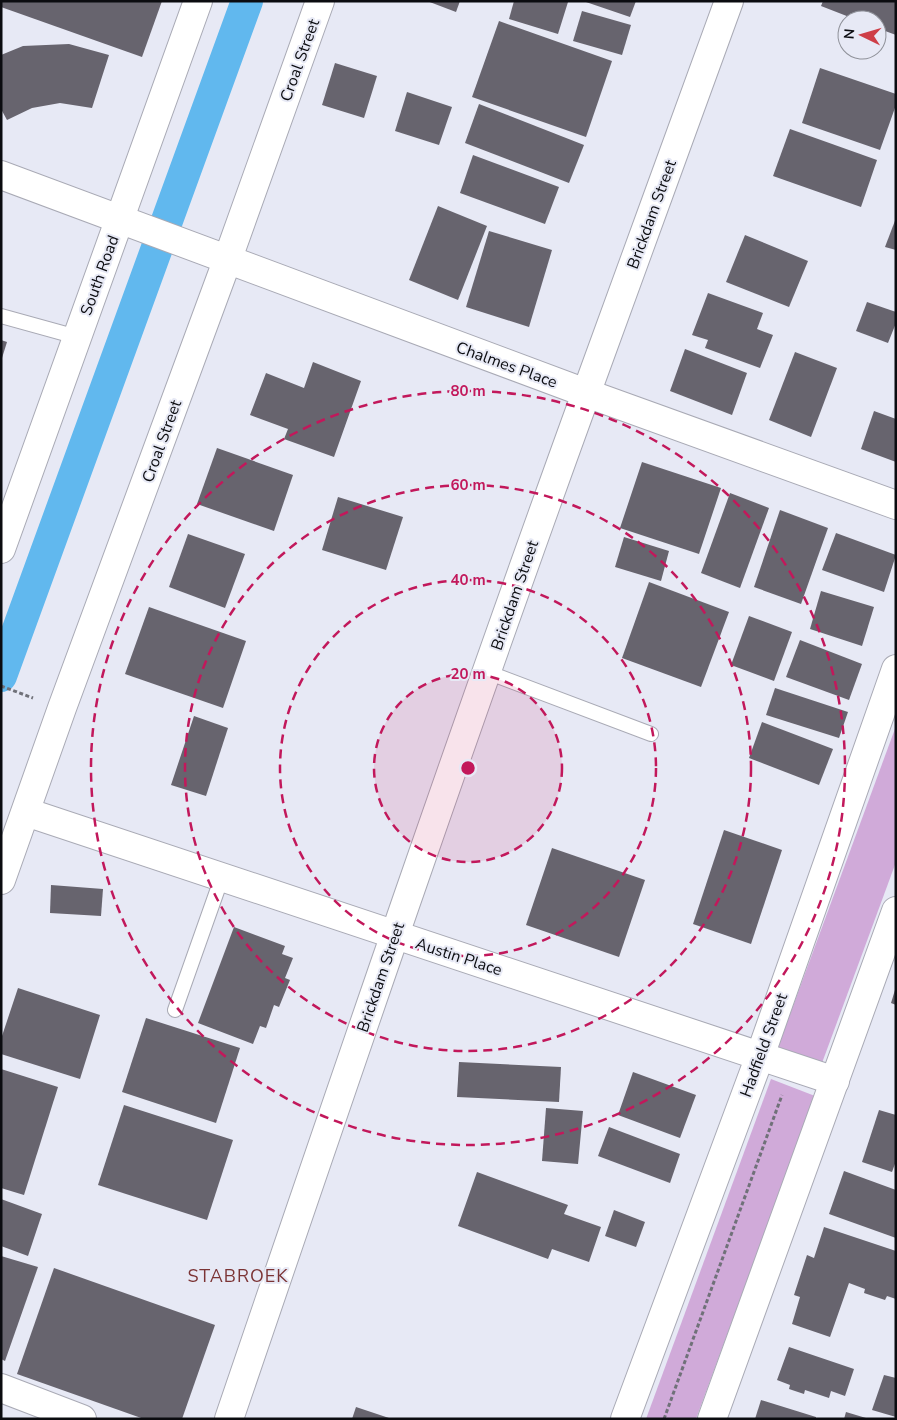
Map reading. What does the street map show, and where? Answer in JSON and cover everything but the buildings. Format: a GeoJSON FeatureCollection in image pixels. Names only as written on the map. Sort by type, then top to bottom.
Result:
{"type":"FeatureCollection","features":[{"type":"Feature","properties":{"kind":"street","name":"South Road"},"geometry":{"type":"LineString","coordinates":[[1,549],[77,337],[130,223],[198,1]]}},
{"type":"Feature","properties":{"kind":"street","name":"Croal Street"},"geometry":{"type":"LineString","coordinates":[[1,880],[320,1]]}},
{"type":"Feature","properties":{"kind":"street","name":"Brickdam Street"},"geometry":{"type":"LineString","coordinates":[[229,1419],[487,672],[586,393],[729,1]]}},
{"type":"Feature","properties":{"kind":"street","name":"Chalmes Place"},"geometry":{"type":"LineString","coordinates":[[1,175],[227,261],[896,505]]}},
{"type":"Feature","properties":{"kind":"street","name":"Hadfield Street"},"geometry":{"type":"LineString","coordinates":[[625,1419],[760,1056],[896,669]]}},
{"type":"Feature","properties":{"kind":"street","name":"Austin Place"},"geometry":{"type":"LineString","coordinates":[[26,812],[835,1081]]}},
{"type":"Feature","properties":{"kind":"street"},"geometry":{"type":"LineString","coordinates":[[712,1419],[896,911]]}},
{"type":"Feature","properties":{"kind":"street"},"geometry":{"type":"LineString","coordinates":[[1,1388],[82,1419]]}},
{"type":"Feature","properties":{"kind":"lane"},"geometry":{"type":"LineString","coordinates":[[1,316],[77,337]]}},
{"type":"Feature","properties":{"kind":"lane"},"geometry":{"type":"LineString","coordinates":[[487,672],[651,734]]}},
{"type":"Feature","properties":{"kind":"lane"},"geometry":{"type":"LineString","coordinates":[[175,1010],[222,877]]}},
{"type":"Feature","properties":{"kind":"path"},"geometry":{"type":"LineString","coordinates":[[1,686],[17,692]]}},
{"type":"Feature","properties":{"kind":"path"},"geometry":{"type":"LineString","coordinates":[[664,1419],[793,1067]]}},
{"type":"Feature","properties":{"kind":"shaded area"},"geometry":{"type":"Polygon","coordinates":[[[896,726],[896,862],[822,1063],[778,1047],[896,726]]]}},
{"type":"Feature","properties":{"kind":"shaded area"},"geometry":{"type":"Polygon","coordinates":[[[771,1079],[815,1096],[696,1419],[646,1419],[771,1079]]]}},
{"type":"Feature","properties":{"kind":"waterway"},"geometry":{"type":"LineString","coordinates":[[1,676],[247,1]]}},
{"type":"Feature","properties":{"kind":"district","name":"STABROEK"},"geometry":{"type":"Point","coordinates":[238,1276]}}]}
